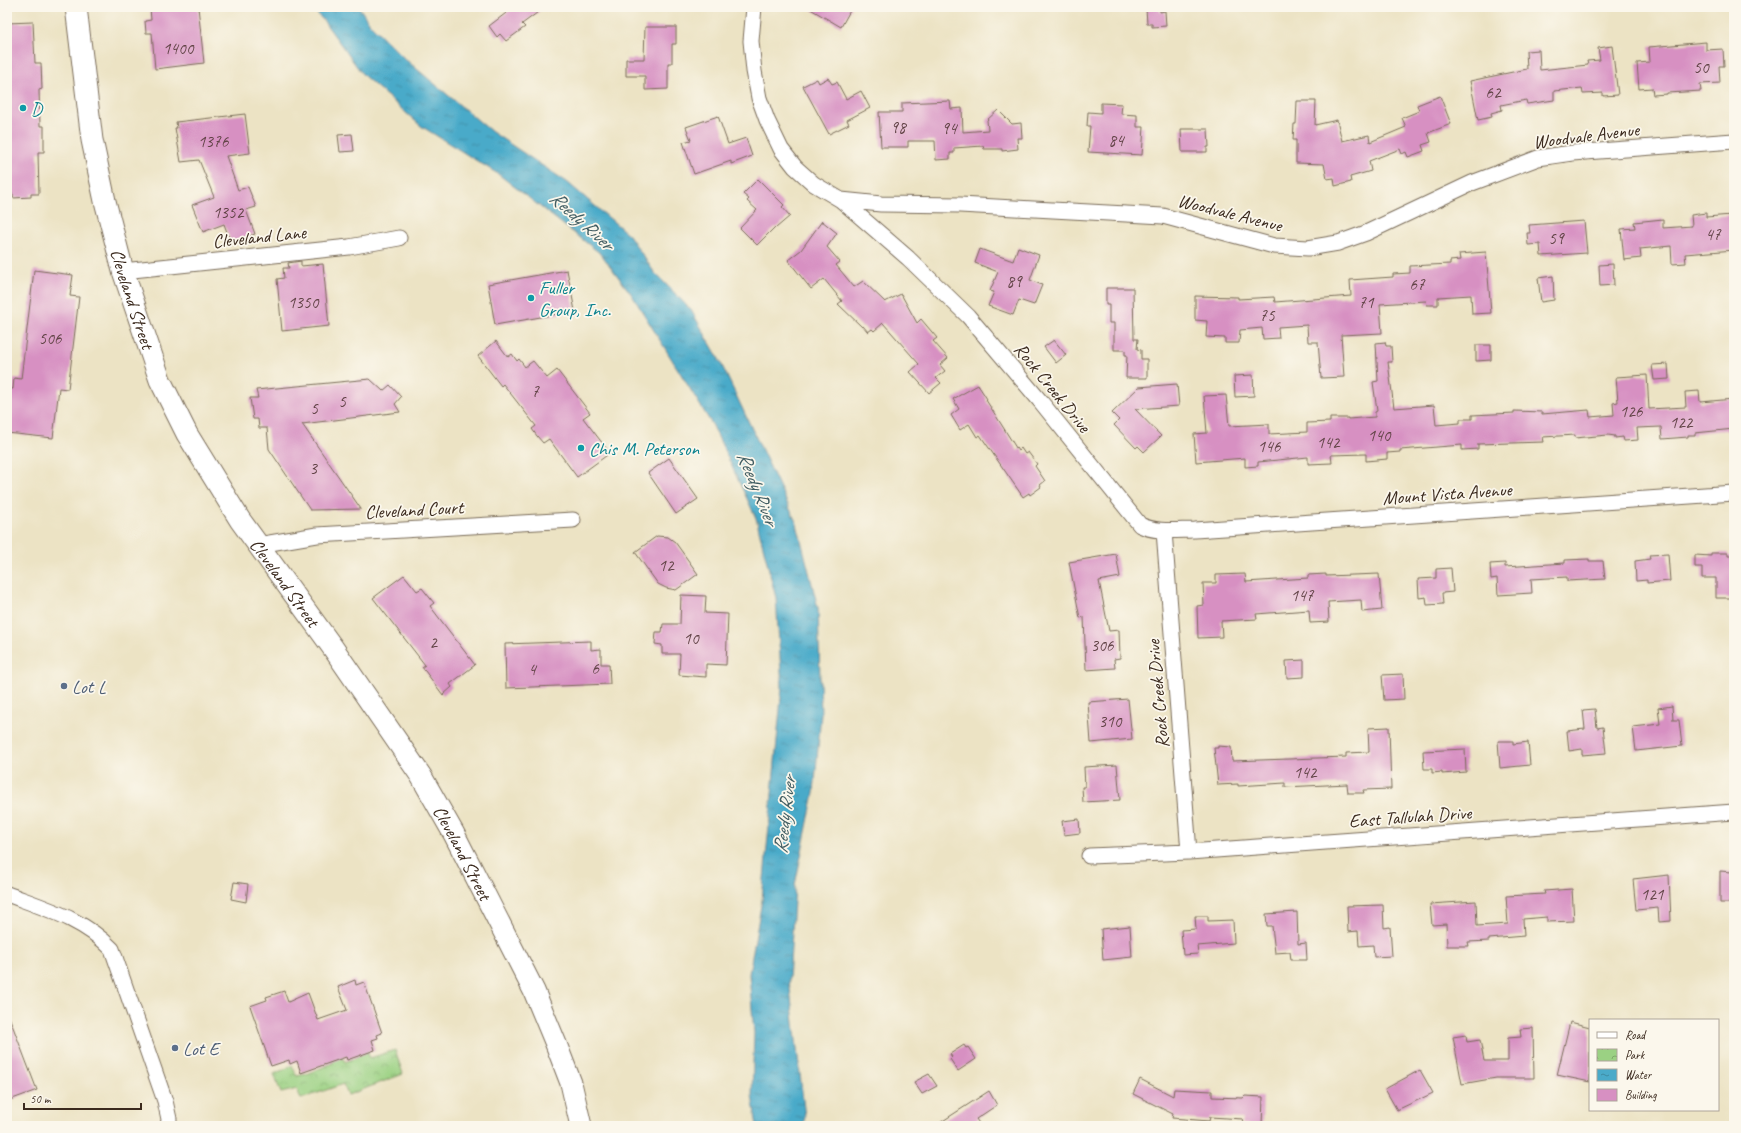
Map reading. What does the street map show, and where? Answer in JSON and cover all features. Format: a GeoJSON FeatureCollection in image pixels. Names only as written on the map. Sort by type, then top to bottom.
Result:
{"type":"FeatureCollection","features":[{"type":"Feature","properties":{"kind":"street","name":"Cleveland Street"},"geometry":{"type":"LineString","coordinates":[[76,7],[92,140],[105,201],[122,271],[160,380],[187,434],[240,520],[384,720],[421,776],[454,834],[534,991],[570,1083],[581,1126]]}},
{"type":"Feature","properties":{"kind":"street","name":"Rock Creek Drive"},"geometry":{"type":"LineString","coordinates":[[754,7],[751,41],[754,72],[759,98],[767,120],[781,149],[795,167],[814,184],[841,200],[908,258],[968,316],[1041,402],[1133,518],[1140,525],[1149,529],[1164,531],[1189,852]]}},
{"type":"Feature","properties":{"kind":"street","name":"Woodvale Avenue"},"geometry":{"type":"LineString","coordinates":[[841,200],[881,204],[960,205],[1163,216],[1274,246],[1308,248],[1338,243],[1366,233],[1472,183],[1538,158],[1572,153],[1734,142]]}},
{"type":"Feature","properties":{"kind":"street","name":"Cleveland Lane"},"geometry":{"type":"LineString","coordinates":[[122,271],[349,246],[399,238]]}},
{"type":"Feature","properties":{"kind":"street","name":"Mount Vista Avenue"},"geometry":{"type":"LineString","coordinates":[[1164,531],[1734,493]]}},
{"type":"Feature","properties":{"kind":"street","name":"Cleveland Court"},"geometry":{"type":"LineString","coordinates":[[258,545],[317,535],[573,520]]}},
{"type":"Feature","properties":{"kind":"street","name":"East Tallulah Drive"},"geometry":{"type":"LineString","coordinates":[[1089,856],[1189,852],[1734,812]]}},
{"type":"Feature","properties":{"kind":"street"},"geometry":{"type":"LineString","coordinates":[[7,894],[80,923],[101,937],[112,949],[165,1101],[169,1119],[168,1126]]}},
{"type":"Feature","properties":{"kind":"green space"},"geometry":{"type":"Polygon","coordinates":[[[366,1049],[370,1058],[395,1050],[403,1074],[348,1095],[343,1084],[301,1099],[297,1089],[281,1093],[274,1074],[292,1066],[297,1076],[307,1074],[333,1063],[333,1059],[342,1055],[345,1062],[356,1058],[354,1053],[366,1049]]]}},
{"type":"Feature","properties":{"kind":"water","name":"Reedy River"},"geometry":{"type":"Polygon","coordinates":[[[311,7],[359,7],[370,24],[405,59],[492,132],[567,182],[629,235],[654,272],[691,310],[718,357],[797,524],[818,608],[821,714],[814,793],[795,885],[789,980],[805,1117],[803,1126],[757,1126],[752,1096],[754,1033],[749,974],[762,900],[782,687],[776,598],[756,518],[713,426],[632,295],[601,254],[498,174],[421,126],[363,75],[323,20],[311,7]]]}},
{"type":"Feature","properties":{"kind":"building"},"geometry":{"type":"Polygon","coordinates":[[[198,7],[204,63],[155,69],[152,33],[146,33],[145,21],[151,20],[150,8],[198,7]]]}},
{"type":"Feature","properties":{"kind":"building"},"geometry":{"type":"Polygon","coordinates":[[[514,7],[545,7],[522,24],[525,27],[506,41],[500,34],[497,37],[489,26],[514,7]]]}},
{"type":"Feature","properties":{"kind":"building"},"geometry":{"type":"Polygon","coordinates":[[[807,7],[852,7],[841,27],[807,7]]]}},
{"type":"Feature","properties":{"kind":"building"},"geometry":{"type":"Polygon","coordinates":[[[1160,7],[1160,12],[1165,11],[1166,26],[1152,27],[1152,24],[1147,24],[1146,8],[1160,7]]]}},
{"type":"Feature","properties":{"kind":"building","name":"D"},"geometry":{"type":"Polygon","coordinates":[[[33,22],[35,63],[41,63],[42,89],[39,90],[40,126],[44,126],[44,152],[38,152],[39,194],[31,194],[31,197],[13,198],[13,194],[7,194],[7,23],[33,22]]]}},
{"type":"Feature","properties":{"kind":"building"},"geometry":{"type":"Polygon","coordinates":[[[645,27],[676,27],[676,44],[672,44],[672,63],[668,63],[668,89],[645,90],[645,76],[626,76],[626,59],[644,59],[645,27]]]}},
{"type":"Feature","properties":{"kind":"building"},"geometry":{"type":"Polygon","coordinates":[[[1706,42],[1706,50],[1723,49],[1724,66],[1719,66],[1720,83],[1700,84],[1701,91],[1667,94],[1653,95],[1652,88],[1639,89],[1637,63],[1650,62],[1649,47],[1706,42]]]}},
{"type":"Feature","properties":{"kind":"building"},"geometry":{"type":"Polygon","coordinates":[[[1612,46],[1618,95],[1603,96],[1603,93],[1583,94],[1582,88],[1554,91],[1554,100],[1527,104],[1526,100],[1501,105],[1502,110],[1491,113],[1492,117],[1478,120],[1470,81],[1527,69],[1526,51],[1539,50],[1540,70],[1588,65],[1587,61],[1600,60],[1598,48],[1612,46]]]}},
{"type":"Feature","properties":{"kind":"building"},"geometry":{"type":"Polygon","coordinates":[[[828,78],[832,84],[837,82],[846,99],[861,91],[870,108],[847,120],[849,124],[829,134],[803,86],[817,79],[819,83],[828,78]]]}},
{"type":"Feature","properties":{"kind":"building"},"geometry":{"type":"Polygon","coordinates":[[[1440,96],[1451,124],[1428,133],[1431,142],[1422,145],[1424,151],[1408,157],[1406,152],[1402,154],[1400,149],[1369,161],[1371,171],[1350,177],[1351,182],[1335,186],[1334,178],[1327,179],[1324,164],[1296,163],[1296,140],[1293,140],[1294,124],[1296,124],[1297,101],[1316,101],[1315,125],[1337,120],[1342,141],[1369,135],[1370,142],[1406,127],[1402,118],[1419,111],[1417,105],[1440,96]]]}},
{"type":"Feature","properties":{"kind":"building"},"geometry":{"type":"Polygon","coordinates":[[[950,101],[951,109],[962,108],[963,132],[988,130],[987,120],[998,110],[1012,124],[1021,123],[1022,138],[1017,138],[1018,149],[1002,151],[1002,149],[984,149],[983,146],[954,148],[954,153],[950,153],[950,159],[936,160],[935,141],[908,141],[908,147],[881,147],[879,112],[902,112],[902,103],[950,101]]]}},
{"type":"Feature","properties":{"kind":"building"},"geometry":{"type":"Polygon","coordinates":[[[1101,103],[1122,104],[1121,114],[1137,115],[1137,127],[1144,127],[1142,155],[1088,152],[1090,126],[1087,126],[1088,112],[1101,113],[1101,103]]]}},
{"type":"Feature","properties":{"kind":"building"},"geometry":{"type":"Polygon","coordinates":[[[245,114],[250,153],[226,156],[238,190],[248,187],[256,207],[246,210],[255,234],[231,243],[224,224],[203,232],[192,205],[214,197],[199,160],[181,162],[175,128],[177,128],[176,122],[245,114]]]}},
{"type":"Feature","properties":{"kind":"building"},"geometry":{"type":"Polygon","coordinates":[[[718,116],[728,144],[746,138],[752,156],[731,164],[731,161],[694,174],[683,142],[691,140],[686,127],[718,116]]]}},
{"type":"Feature","properties":{"kind":"building"},"geometry":{"type":"Polygon","coordinates":[[[1181,129],[1208,129],[1209,147],[1207,147],[1207,152],[1182,152],[1181,129]]]}},
{"type":"Feature","properties":{"kind":"building"},"geometry":{"type":"Polygon","coordinates":[[[352,134],[354,151],[340,152],[338,135],[352,134]]]}},
{"type":"Feature","properties":{"kind":"building"},"geometry":{"type":"Polygon","coordinates":[[[758,179],[784,205],[782,207],[790,216],[776,228],[775,227],[757,245],[740,228],[757,210],[747,201],[749,199],[743,194],[758,179]]]}},
{"type":"Feature","properties":{"kind":"building"},"geometry":{"type":"Polygon","coordinates":[[[1706,213],[1706,217],[1732,215],[1734,250],[1685,254],[1686,263],[1672,264],[1671,246],[1640,249],[1641,258],[1624,260],[1621,229],[1635,228],[1634,222],[1663,219],[1663,228],[1692,226],[1691,215],[1706,213]]]}},
{"type":"Feature","properties":{"kind":"building"},"geometry":{"type":"Polygon","coordinates":[[[822,221],[837,233],[827,247],[840,262],[836,265],[854,287],[863,281],[885,302],[901,294],[917,323],[921,319],[937,338],[933,341],[948,358],[940,365],[945,371],[936,378],[941,383],[929,393],[910,372],[919,364],[883,323],[874,331],[872,329],[868,332],[838,304],[842,301],[824,279],[811,289],[788,260],[801,250],[822,221]]]}},
{"type":"Feature","properties":{"kind":"building"},"geometry":{"type":"Polygon","coordinates":[[[1584,221],[1587,253],[1541,256],[1540,244],[1528,245],[1527,233],[1530,233],[1529,225],[1584,221]]]}},
{"type":"Feature","properties":{"kind":"building"},"geometry":{"type":"Polygon","coordinates":[[[1018,247],[1039,255],[1030,280],[1042,285],[1034,305],[1019,300],[1013,315],[988,306],[994,292],[990,291],[998,272],[975,263],[980,249],[1013,261],[1018,247]]]}},
{"type":"Feature","properties":{"kind":"building"},"geometry":{"type":"Polygon","coordinates":[[[1486,252],[1491,313],[1472,314],[1471,295],[1438,297],[1438,305],[1427,305],[1426,301],[1380,304],[1382,333],[1341,335],[1344,377],[1321,378],[1318,342],[1308,342],[1307,325],[1278,327],[1279,338],[1263,339],[1262,328],[1240,330],[1239,343],[1225,343],[1225,338],[1206,337],[1207,321],[1195,320],[1195,296],[1238,297],[1238,299],[1274,297],[1275,302],[1351,296],[1350,280],[1393,277],[1393,274],[1410,273],[1410,266],[1450,264],[1450,261],[1460,260],[1459,254],[1486,252]]]}},
{"type":"Feature","properties":{"kind":"building"},"geometry":{"type":"Polygon","coordinates":[[[301,261],[301,266],[323,264],[329,326],[282,331],[277,279],[284,278],[283,268],[289,268],[288,263],[301,261]]]}},
{"type":"Feature","properties":{"kind":"building"},"geometry":{"type":"Polygon","coordinates":[[[1613,264],[1614,285],[1600,286],[1599,265],[1613,264]]]}},
{"type":"Feature","properties":{"kind":"building"},"geometry":{"type":"Polygon","coordinates":[[[34,270],[73,275],[70,296],[79,297],[68,389],[59,388],[53,438],[7,433],[7,388],[13,389],[14,378],[21,379],[34,270]]]}},
{"type":"Feature","properties":{"kind":"building","name":"Fuller Group, Inc."},"geometry":{"type":"Polygon","coordinates":[[[567,270],[575,311],[495,325],[488,284],[567,270]]]}},
{"type":"Feature","properties":{"kind":"building"},"geometry":{"type":"Polygon","coordinates":[[[1553,276],[1554,300],[1541,302],[1538,278],[1553,276]]]}},
{"type":"Feature","properties":{"kind":"building"},"geometry":{"type":"Polygon","coordinates":[[[1106,288],[1133,288],[1134,339],[1138,339],[1137,349],[1141,350],[1141,359],[1147,359],[1147,378],[1126,378],[1127,355],[1125,355],[1125,350],[1114,350],[1114,323],[1109,323],[1109,305],[1106,305],[1106,288]]]}},
{"type":"Feature","properties":{"kind":"building"},"geometry":{"type":"Polygon","coordinates":[[[1054,340],[1066,355],[1056,363],[1044,347],[1054,340]]]}},
{"type":"Feature","properties":{"kind":"building"},"geometry":{"type":"Polygon","coordinates":[[[496,341],[508,357],[512,354],[517,361],[519,359],[525,367],[533,361],[547,378],[557,370],[590,413],[583,418],[610,453],[577,477],[549,439],[543,443],[537,436],[532,429],[536,426],[503,384],[501,386],[478,356],[496,341]]]}},
{"type":"Feature","properties":{"kind":"building"},"geometry":{"type":"Polygon","coordinates":[[[1385,342],[1386,346],[1391,346],[1392,362],[1388,362],[1394,408],[1434,405],[1436,425],[1460,423],[1460,419],[1472,419],[1472,415],[1514,413],[1514,411],[1542,412],[1542,414],[1589,410],[1590,417],[1614,415],[1613,403],[1618,402],[1616,377],[1647,375],[1649,409],[1686,407],[1685,392],[1699,391],[1700,402],[1734,399],[1734,429],[1695,433],[1695,435],[1688,435],[1688,437],[1662,439],[1661,427],[1637,428],[1638,440],[1624,441],[1623,437],[1615,438],[1615,436],[1608,435],[1575,438],[1575,435],[1543,437],[1544,442],[1478,444],[1478,449],[1462,450],[1462,445],[1400,450],[1400,452],[1387,453],[1387,459],[1366,461],[1366,454],[1331,455],[1332,463],[1308,464],[1308,457],[1258,462],[1258,466],[1245,467],[1245,458],[1196,462],[1194,434],[1207,433],[1204,396],[1226,395],[1229,426],[1269,424],[1269,434],[1307,432],[1307,423],[1330,422],[1330,418],[1348,419],[1375,417],[1375,412],[1377,411],[1373,382],[1378,381],[1376,343],[1385,342]]]}},
{"type":"Feature","properties":{"kind":"building"},"geometry":{"type":"Polygon","coordinates":[[[1476,345],[1491,345],[1491,360],[1476,361],[1476,345]]]}},
{"type":"Feature","properties":{"kind":"building"},"geometry":{"type":"Polygon","coordinates":[[[1668,364],[1669,379],[1654,380],[1652,365],[1668,364]]]}},
{"type":"Feature","properties":{"kind":"building"},"geometry":{"type":"Polygon","coordinates":[[[1253,375],[1254,396],[1235,397],[1234,376],[1253,375]]]}},
{"type":"Feature","properties":{"kind":"building"},"geometry":{"type":"Polygon","coordinates":[[[370,379],[383,391],[390,385],[401,397],[395,404],[400,412],[302,424],[361,509],[310,510],[269,449],[267,428],[259,428],[258,419],[253,419],[250,398],[258,398],[256,390],[370,379]]]}},
{"type":"Feature","properties":{"kind":"building"},"geometry":{"type":"Polygon","coordinates":[[[1177,384],[1179,406],[1135,409],[1161,436],[1144,452],[1138,446],[1136,448],[1114,425],[1119,420],[1112,413],[1139,387],[1177,384]]]}},
{"type":"Feature","properties":{"kind":"building"},"geometry":{"type":"Polygon","coordinates":[[[978,385],[1018,451],[1021,448],[1025,454],[1028,452],[1037,464],[1035,466],[1045,481],[1040,485],[1041,487],[1030,495],[1029,493],[1023,497],[980,435],[977,437],[969,424],[960,430],[951,415],[959,409],[953,399],[978,385]]]}},
{"type":"Feature","properties":{"kind":"building"},"geometry":{"type":"Polygon","coordinates":[[[669,458],[698,499],[676,514],[648,473],[669,458]]]}},
{"type":"Feature","properties":{"kind":"building"},"geometry":{"type":"Polygon","coordinates":[[[657,536],[668,537],[675,542],[698,574],[676,590],[666,588],[658,584],[635,552],[657,536]]]}},
{"type":"Feature","properties":{"kind":"building"},"geometry":{"type":"Polygon","coordinates":[[[1711,553],[1728,553],[1728,556],[1734,556],[1734,598],[1716,598],[1716,578],[1702,578],[1702,567],[1695,567],[1695,555],[1711,556],[1711,553]]]}},
{"type":"Feature","properties":{"kind":"building"},"geometry":{"type":"Polygon","coordinates":[[[1116,554],[1120,577],[1099,581],[1109,631],[1119,630],[1120,658],[1114,659],[1115,668],[1086,670],[1084,617],[1080,618],[1069,562],[1116,554]]]}},
{"type":"Feature","properties":{"kind":"building"},"geometry":{"type":"Polygon","coordinates":[[[1668,554],[1670,581],[1647,583],[1647,580],[1636,581],[1635,561],[1650,559],[1649,555],[1668,554]]]}},
{"type":"Feature","properties":{"kind":"building"},"geometry":{"type":"Polygon","coordinates":[[[1589,559],[1589,561],[1603,561],[1605,579],[1567,581],[1567,577],[1531,579],[1532,593],[1498,595],[1497,578],[1491,579],[1490,564],[1505,563],[1505,567],[1565,563],[1565,560],[1589,559]]]}},
{"type":"Feature","properties":{"kind":"building"},"geometry":{"type":"Polygon","coordinates":[[[1451,568],[1453,592],[1442,593],[1443,604],[1427,605],[1426,597],[1419,598],[1418,579],[1436,578],[1436,569],[1451,568]]]}},
{"type":"Feature","properties":{"kind":"building"},"geometry":{"type":"Polygon","coordinates":[[[1245,574],[1246,582],[1308,578],[1308,575],[1326,574],[1326,576],[1379,574],[1382,610],[1362,612],[1361,600],[1328,602],[1329,622],[1310,623],[1309,610],[1256,614],[1257,619],[1221,621],[1222,637],[1198,638],[1197,606],[1204,605],[1203,583],[1216,583],[1216,575],[1245,574]]]}},
{"type":"Feature","properties":{"kind":"building"},"geometry":{"type":"Polygon","coordinates":[[[404,575],[417,591],[422,588],[434,603],[430,606],[475,665],[450,684],[452,687],[443,695],[422,667],[425,665],[373,598],[404,575]]]}},
{"type":"Feature","properties":{"kind":"building"},"geometry":{"type":"Polygon","coordinates":[[[681,595],[706,596],[705,613],[728,614],[726,665],[706,664],[706,677],[679,675],[680,654],[662,654],[662,645],[655,644],[656,632],[662,632],[663,624],[680,624],[681,595]]]}},
{"type":"Feature","properties":{"kind":"building"},"geometry":{"type":"Polygon","coordinates":[[[591,641],[591,650],[601,649],[601,664],[609,664],[610,684],[506,688],[505,644],[591,641]]]}},
{"type":"Feature","properties":{"kind":"building"},"geometry":{"type":"Polygon","coordinates":[[[1304,660],[1304,677],[1287,678],[1286,661],[1304,660]]]}},
{"type":"Feature","properties":{"kind":"building"},"geometry":{"type":"Polygon","coordinates":[[[1403,674],[1404,699],[1384,700],[1382,675],[1403,674]]]}},
{"type":"Feature","properties":{"kind":"building"},"geometry":{"type":"Polygon","coordinates":[[[1128,699],[1132,739],[1091,743],[1088,702],[1128,699]]]}},
{"type":"Feature","properties":{"kind":"building"},"geometry":{"type":"Polygon","coordinates":[[[1672,706],[1673,720],[1679,720],[1682,746],[1636,751],[1633,727],[1660,724],[1658,708],[1672,706]]]}},
{"type":"Feature","properties":{"kind":"building"},"geometry":{"type":"Polygon","coordinates":[[[1595,709],[1597,728],[1603,727],[1606,753],[1582,755],[1582,749],[1569,751],[1567,731],[1585,729],[1583,710],[1595,709]]]}},
{"type":"Feature","properties":{"kind":"building"},"geometry":{"type":"Polygon","coordinates":[[[1389,727],[1391,789],[1363,790],[1364,793],[1348,793],[1347,784],[1285,787],[1285,783],[1238,786],[1238,784],[1218,785],[1214,748],[1218,748],[1218,746],[1231,747],[1232,761],[1346,757],[1346,753],[1369,752],[1368,728],[1389,727]]]}},
{"type":"Feature","properties":{"kind":"building"},"geometry":{"type":"Polygon","coordinates":[[[1498,741],[1513,741],[1513,744],[1528,742],[1530,765],[1500,768],[1498,741]]]}},
{"type":"Feature","properties":{"kind":"building"},"geometry":{"type":"Polygon","coordinates":[[[1465,749],[1466,772],[1442,774],[1442,772],[1432,773],[1432,769],[1424,769],[1423,751],[1465,749]]]}},
{"type":"Feature","properties":{"kind":"building"},"geometry":{"type":"Polygon","coordinates":[[[1117,765],[1120,800],[1083,802],[1082,787],[1085,787],[1084,767],[1117,765]]]}},
{"type":"Feature","properties":{"kind":"building"},"geometry":{"type":"Polygon","coordinates":[[[1079,819],[1080,833],[1064,835],[1062,821],[1079,819]]]}},
{"type":"Feature","properties":{"kind":"building"},"geometry":{"type":"Polygon","coordinates":[[[1720,871],[1732,872],[1732,876],[1734,876],[1734,903],[1720,903],[1720,871]]]}},
{"type":"Feature","properties":{"kind":"building"},"geometry":{"type":"Polygon","coordinates":[[[1669,875],[1671,921],[1659,922],[1658,908],[1636,910],[1633,879],[1669,875]]]}},
{"type":"Feature","properties":{"kind":"building"},"geometry":{"type":"Polygon","coordinates":[[[234,882],[248,884],[246,902],[231,899],[234,882]]]}},
{"type":"Feature","properties":{"kind":"building"},"geometry":{"type":"Polygon","coordinates":[[[1572,889],[1574,921],[1547,922],[1547,917],[1523,919],[1524,936],[1489,939],[1489,941],[1468,942],[1469,946],[1447,946],[1446,924],[1432,925],[1430,904],[1476,901],[1477,926],[1508,924],[1506,896],[1545,894],[1544,891],[1572,889]]]}},
{"type":"Feature","properties":{"kind":"building"},"geometry":{"type":"Polygon","coordinates":[[[1383,905],[1384,928],[1390,927],[1392,956],[1374,957],[1373,945],[1359,946],[1358,931],[1348,932],[1347,906],[1383,905]]]}},
{"type":"Feature","properties":{"kind":"building"},"geometry":{"type":"Polygon","coordinates":[[[1297,912],[1298,944],[1306,943],[1307,960],[1291,960],[1290,952],[1275,953],[1272,926],[1267,926],[1266,914],[1297,912]]]}},
{"type":"Feature","properties":{"kind":"building"},"geometry":{"type":"Polygon","coordinates":[[[1195,916],[1208,916],[1208,921],[1233,920],[1234,943],[1197,946],[1198,954],[1183,955],[1181,930],[1196,929],[1195,916]]]}},
{"type":"Feature","properties":{"kind":"building"},"geometry":{"type":"Polygon","coordinates":[[[1130,926],[1132,957],[1103,960],[1101,929],[1130,926]]]}},
{"type":"Feature","properties":{"kind":"building"},"geometry":{"type":"Polygon","coordinates":[[[355,980],[356,985],[364,982],[382,1033],[377,1035],[378,1038],[372,1040],[375,1050],[347,1060],[346,1057],[301,1073],[297,1061],[290,1064],[289,1060],[271,1066],[250,1006],[267,1000],[266,997],[284,991],[288,1002],[308,993],[318,1020],[347,1010],[338,987],[355,980]]]}},
{"type":"Feature","properties":{"kind":"building"},"geometry":{"type":"Polygon","coordinates":[[[7,1014],[37,1090],[7,1101],[7,1014]]]}},
{"type":"Feature","properties":{"kind":"building"},"geometry":{"type":"Polygon","coordinates":[[[1570,1022],[1589,1027],[1589,1082],[1557,1075],[1570,1022]]]}},
{"type":"Feature","properties":{"kind":"building"},"geometry":{"type":"Polygon","coordinates":[[[1533,1028],[1534,1078],[1496,1078],[1462,1084],[1453,1037],[1466,1035],[1467,1042],[1480,1040],[1484,1061],[1508,1061],[1508,1038],[1521,1037],[1520,1029],[1533,1028]]]}},
{"type":"Feature","properties":{"kind":"building"},"geometry":{"type":"Polygon","coordinates":[[[964,1045],[966,1048],[968,1047],[976,1059],[958,1071],[950,1059],[952,1057],[950,1054],[964,1045]]]}},
{"type":"Feature","properties":{"kind":"building"},"geometry":{"type":"Polygon","coordinates":[[[1420,1070],[1433,1093],[1397,1110],[1385,1089],[1420,1070]]]}},
{"type":"Feature","properties":{"kind":"building"},"geometry":{"type":"Polygon","coordinates":[[[929,1074],[937,1086],[922,1094],[914,1082],[929,1074]]]}},
{"type":"Feature","properties":{"kind":"building"},"geometry":{"type":"Polygon","coordinates":[[[1140,1079],[1173,1096],[1174,1089],[1212,1091],[1212,1097],[1263,1097],[1262,1125],[1242,1124],[1243,1119],[1210,1117],[1209,1121],[1172,1118],[1173,1114],[1133,1094],[1140,1079]]]}},
{"type":"Feature","properties":{"kind":"building"},"geometry":{"type":"Polygon","coordinates":[[[989,1091],[997,1105],[976,1119],[981,1126],[935,1126],[989,1091]]]}},
{"type":"Feature","properties":{"kind":"place","name":"D"},"geometry":{"type":"Point","coordinates":[23,108]}},
{"type":"Feature","properties":{"kind":"place","name":"Fuller Group, Inc."},"geometry":{"type":"Point","coordinates":[531,298]}},
{"type":"Feature","properties":{"kind":"place","name":"Chis M. Peterson"},"geometry":{"type":"Point","coordinates":[581,448]}},
{"type":"Feature","properties":{"kind":"place","name":"Lot L"},"geometry":{"type":"Point","coordinates":[64,686]}},
{"type":"Feature","properties":{"kind":"place","name":"Lot E"},"geometry":{"type":"Point","coordinates":[175,1048]}}]}
